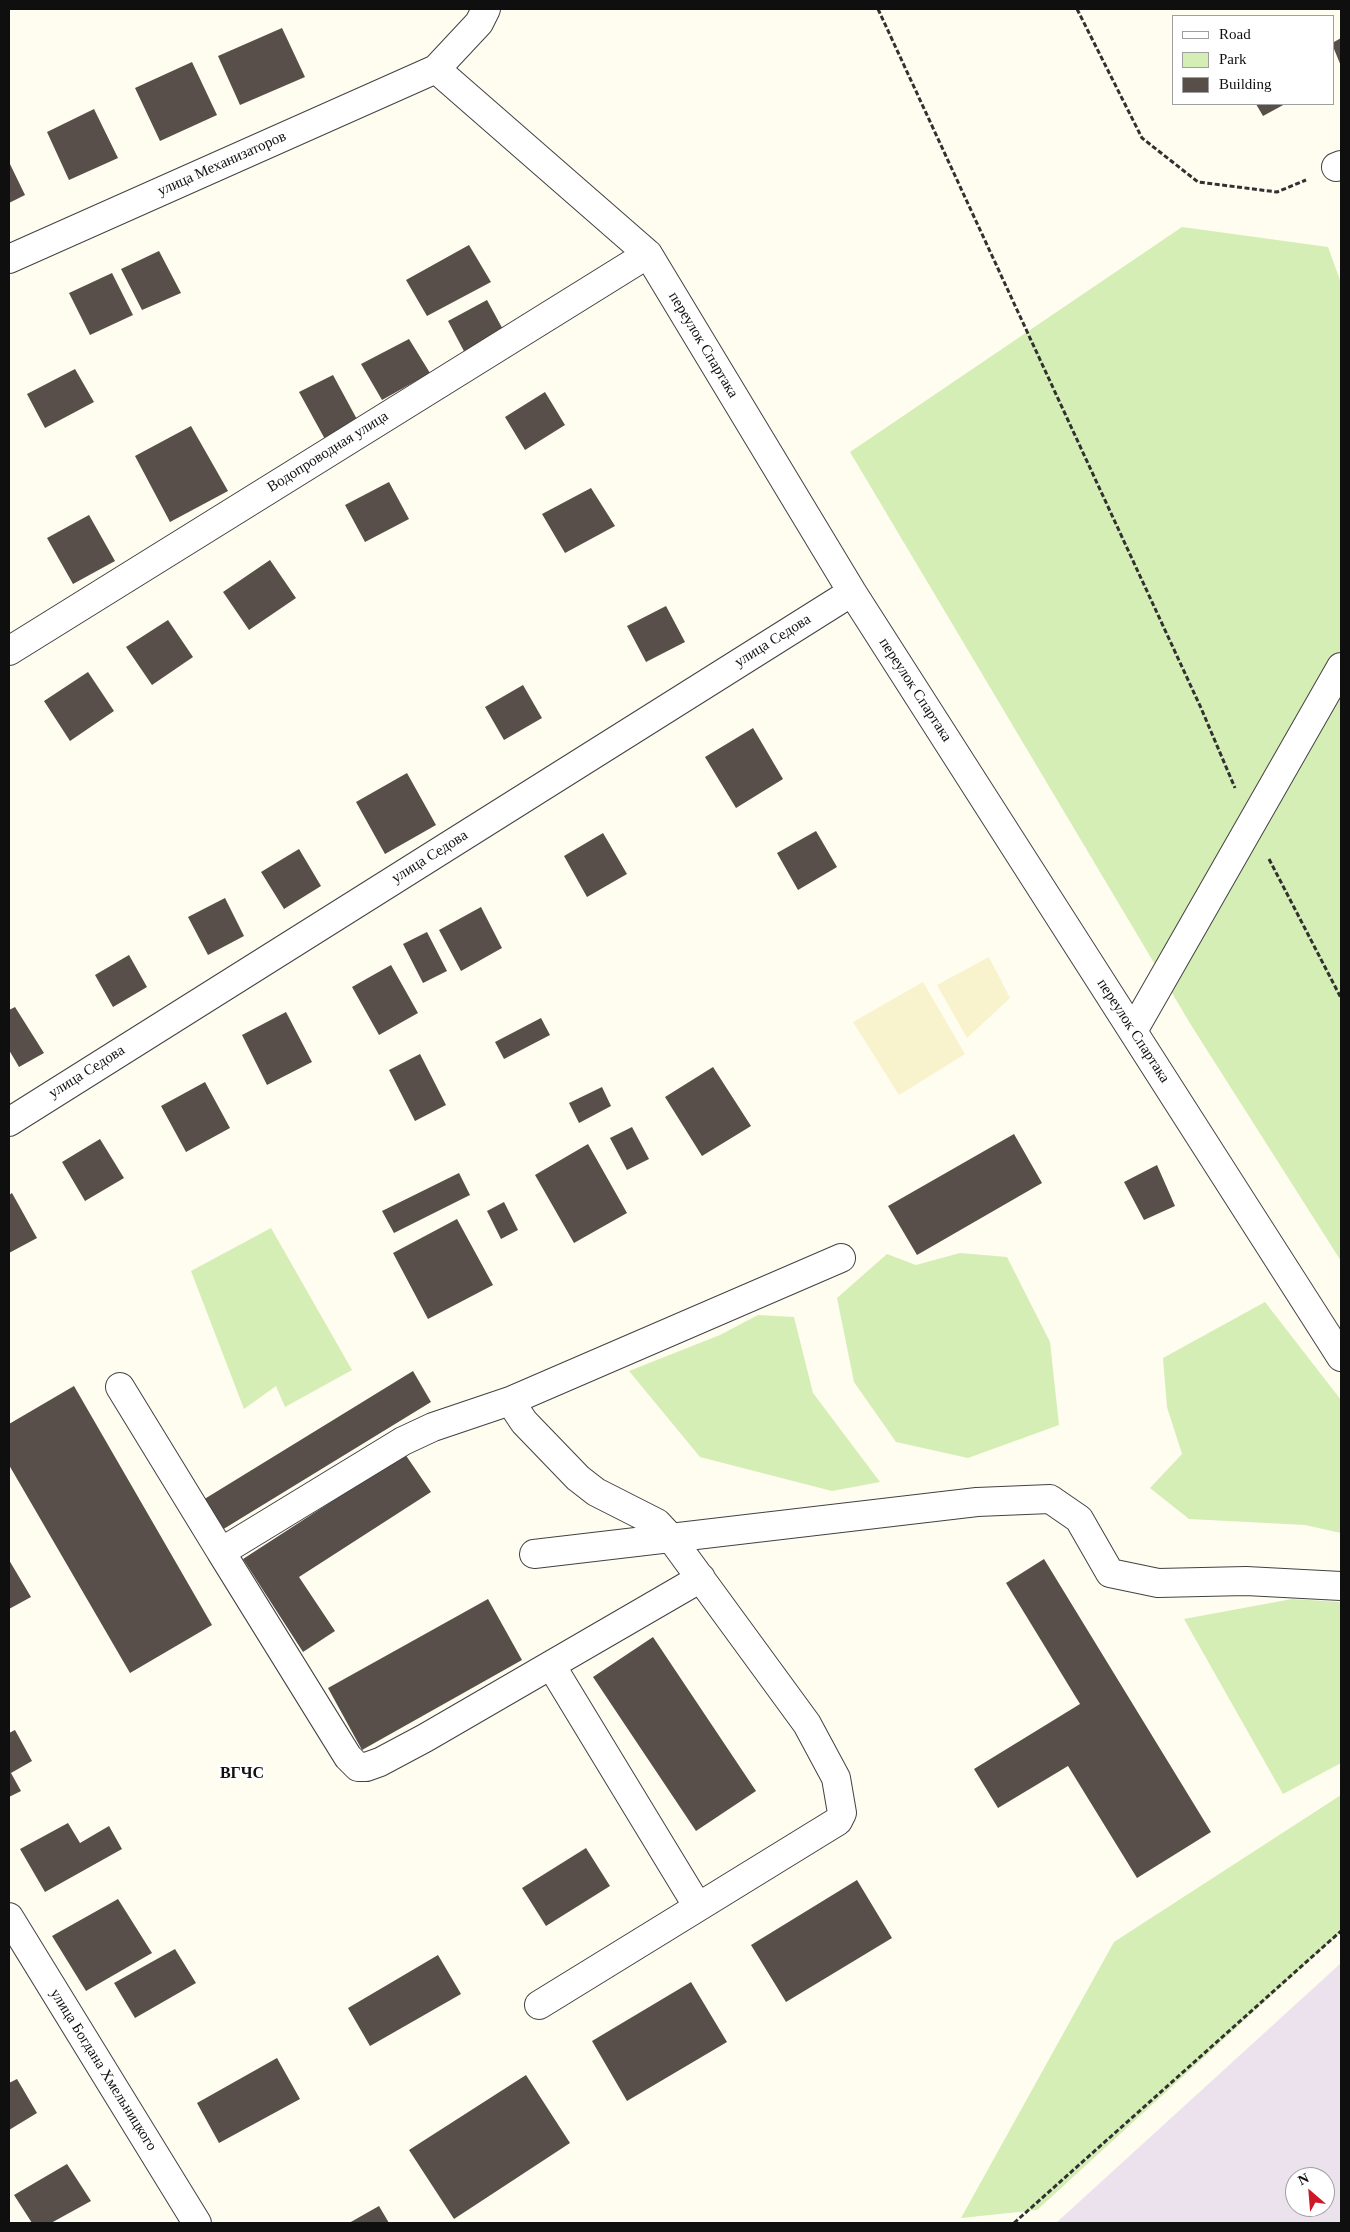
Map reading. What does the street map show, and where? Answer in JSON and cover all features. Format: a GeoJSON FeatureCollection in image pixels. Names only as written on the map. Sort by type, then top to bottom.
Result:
{"type":"FeatureCollection","features":[{"type":"Feature","properties":{"kind":"street"},"geometry":{"type":"LineString","coordinates":[[436,69],[479,22],[486,9]]}},
{"type":"Feature","properties":{"kind":"street","name":"переулок Спартака"},"geometry":{"type":"LineString","coordinates":[[436,69],[648,254],[852,592],[1341,1357]]}},
{"type":"Feature","properties":{"kind":"street","name":"улица Механизаторов"},"geometry":{"type":"LineString","coordinates":[[9,259],[436,69]]}},
{"type":"Feature","properties":{"kind":"street","name":"Водопроводная улица"},"geometry":{"type":"LineString","coordinates":[[9,651],[648,254]]}},
{"type":"Feature","properties":{"kind":"street","name":"улица Седова"},"geometry":{"type":"LineString","coordinates":[[9,1122],[852,592]]}},
{"type":"Feature","properties":{"kind":"street"},"geometry":{"type":"LineString","coordinates":[[1133,1031],[1341,668]]}},
{"type":"Feature","properties":{"kind":"street"},"geometry":{"type":"LineString","coordinates":[[221,1552],[403,1441],[432,1427],[510,1401],[841,1258]]}},
{"type":"Feature","properties":{"kind":"street"},"geometry":{"type":"LineString","coordinates":[[120,1387],[348,1757],[358,1767],[366,1767],[380,1762],[701,1578]]}},
{"type":"Feature","properties":{"kind":"street"},"geometry":{"type":"LineString","coordinates":[[510,1401],[524,1422],[578,1478],[596,1492],[657,1522],[671,1538],[807,1724],[836,1778],[842,1813],[838,1821],[539,2005]]}},
{"type":"Feature","properties":{"kind":"street"},"geometry":{"type":"LineString","coordinates":[[534,1554],[977,1502],[1050,1499],[1079,1519],[1110,1573],[1158,1583],[1246,1581],[1341,1586]]}},
{"type":"Feature","properties":{"kind":"street"},"geometry":{"type":"LineString","coordinates":[[551,1665],[698,1907]]}},
{"type":"Feature","properties":{"kind":"street","name":"улица Богдана Хмельницкого"},"geometry":{"type":"LineString","coordinates":[[9,1917],[197,2223]]}},
{"type":"Feature","properties":{"kind":"path"},"geometry":{"type":"LineString","coordinates":[[878,9],[1201,708],[1251,825],[1341,998]]}},
{"type":"Feature","properties":{"kind":"path"},"geometry":{"type":"LineString","coordinates":[[1077,9],[1142,138],[1198,182],[1277,192],[1339,166]]}},
{"type":"Feature","properties":{"kind":"path"},"geometry":{"type":"LineString","coordinates":[[1014,2223],[1341,1931]]}},
{"type":"Feature","properties":{"kind":"shaded area"},"geometry":{"type":"Polygon","coordinates":[[[989,957],[1010,998],[967,1038],[937,985],[989,957]]]}},
{"type":"Feature","properties":{"kind":"shaded area"},"geometry":{"type":"Polygon","coordinates":[[[923,982],[965,1054],[899,1095],[853,1022],[923,982]]]}},
{"type":"Feature","properties":{"kind":"shaded area"},"geometry":{"type":"Polygon","coordinates":[[[1341,1963],[1341,2223],[1056,2223],[1341,1963]]]}},
{"type":"Feature","properties":{"kind":"green space"},"geometry":{"type":"Polygon","coordinates":[[[1182,227],[1328,247],[1341,283],[1341,1261],[1191,1025],[850,452],[1182,227]]]}},
{"type":"Feature","properties":{"kind":"green space"},"geometry":{"type":"Polygon","coordinates":[[[271,1228],[352,1370],[285,1407],[276,1386],[244,1409],[191,1271],[271,1228]]]}},
{"type":"Feature","properties":{"kind":"green space"},"geometry":{"type":"Polygon","coordinates":[[[960,1253],[1007,1257],[1050,1342],[1059,1425],[968,1458],[896,1442],[854,1382],[837,1298],[887,1254],[916,1265],[960,1253]]]}},
{"type":"Feature","properties":{"kind":"green space"},"geometry":{"type":"Polygon","coordinates":[[[1265,1302],[1341,1400],[1341,1533],[1305,1525],[1189,1519],[1150,1488],[1182,1454],[1167,1407],[1163,1358],[1265,1302]]]}},
{"type":"Feature","properties":{"kind":"green space"},"geometry":{"type":"Polygon","coordinates":[[[758,1315],[794,1317],[813,1393],[880,1482],[832,1491],[700,1457],[629,1371],[720,1335],[758,1315]]]}},
{"type":"Feature","properties":{"kind":"green space"},"geometry":{"type":"Polygon","coordinates":[[[1292,1599],[1341,1602],[1341,1763],[1283,1794],[1184,1619],[1292,1599]]]}},
{"type":"Feature","properties":{"kind":"green space"},"geometry":{"type":"Polygon","coordinates":[[[1341,1795],[1341,1932],[1037,2210],[961,2218],[1114,1942],[1341,1795]]]}},
{"type":"Feature","properties":{"kind":"building"},"geometry":{"type":"Polygon","coordinates":[[[282,28],[305,77],[240,105],[218,56],[282,28]]]}},
{"type":"Feature","properties":{"kind":"building"},"geometry":{"type":"Polygon","coordinates":[[[1341,38],[1341,66],[1335,51],[1335,41],[1341,38]]]}},
{"type":"Feature","properties":{"kind":"building"},"geometry":{"type":"Polygon","coordinates":[[[192,62],[217,115],[160,141],[135,88],[192,62]]]}},
{"type":"Feature","properties":{"kind":"building"},"geometry":{"type":"Polygon","coordinates":[[[1257,105],[1283,105],[1263,116],[1257,105]]]}},
{"type":"Feature","properties":{"kind":"building"},"geometry":{"type":"Polygon","coordinates":[[[94,109],[118,158],[69,180],[47,132],[94,109]]]}},
{"type":"Feature","properties":{"kind":"building"},"geometry":{"type":"Polygon","coordinates":[[[9,162],[25,195],[9,203],[9,162]]]}},
{"type":"Feature","properties":{"kind":"building"},"geometry":{"type":"Polygon","coordinates":[[[469,245],[491,282],[427,316],[406,280],[469,245]]]}},
{"type":"Feature","properties":{"kind":"building"},"geometry":{"type":"Polygon","coordinates":[[[159,251],[181,293],[142,310],[121,269],[159,251]]]}},
{"type":"Feature","properties":{"kind":"building"},"geometry":{"type":"Polygon","coordinates":[[[112,273],[133,315],[90,335],[69,293],[112,273]]]}},
{"type":"Feature","properties":{"kind":"building"},"geometry":{"type":"Polygon","coordinates":[[[487,300],[506,335],[466,355],[448,321],[487,300]]]}},
{"type":"Feature","properties":{"kind":"building"},"geometry":{"type":"Polygon","coordinates":[[[409,339],[430,373],[382,400],[361,364],[409,339]]]}},
{"type":"Feature","properties":{"kind":"building"},"geometry":{"type":"Polygon","coordinates":[[[75,369],[94,402],[45,428],[27,394],[75,369]]]}},
{"type":"Feature","properties":{"kind":"building"},"geometry":{"type":"Polygon","coordinates":[[[333,375],[359,423],[326,441],[299,392],[333,375]]]}},
{"type":"Feature","properties":{"kind":"building"},"geometry":{"type":"Polygon","coordinates":[[[545,392],[565,425],[525,450],[505,417],[545,392]]]}},
{"type":"Feature","properties":{"kind":"building"},"geometry":{"type":"Polygon","coordinates":[[[191,426],[228,491],[170,522],[135,456],[191,426]]]}},
{"type":"Feature","properties":{"kind":"building"},"geometry":{"type":"Polygon","coordinates":[[[389,482],[409,519],[365,542],[345,505],[389,482]]]}},
{"type":"Feature","properties":{"kind":"building"},"geometry":{"type":"Polygon","coordinates":[[[591,488],[615,526],[565,553],[542,514],[591,488]]]}},
{"type":"Feature","properties":{"kind":"building"},"geometry":{"type":"Polygon","coordinates":[[[89,515],[115,561],[73,584],[47,538],[89,515]]]}},
{"type":"Feature","properties":{"kind":"building"},"geometry":{"type":"Polygon","coordinates":[[[270,560],[296,598],[249,630],[223,592],[270,560]]]}},
{"type":"Feature","properties":{"kind":"building"},"geometry":{"type":"Polygon","coordinates":[[[666,606],[685,642],[646,662],[627,626],[666,606]]]}},
{"type":"Feature","properties":{"kind":"building"},"geometry":{"type":"Polygon","coordinates":[[[168,620],[193,657],[152,685],[126,647],[168,620]]]}},
{"type":"Feature","properties":{"kind":"building"},"geometry":{"type":"Polygon","coordinates":[[[88,672],[114,711],[70,741],[44,701],[88,672]]]}},
{"type":"Feature","properties":{"kind":"building"},"geometry":{"type":"Polygon","coordinates":[[[523,685],[542,718],[504,740],[485,707],[523,685]]]}},
{"type":"Feature","properties":{"kind":"building"},"geometry":{"type":"Polygon","coordinates":[[[753,728],[783,779],[736,808],[705,757],[753,728]]]}},
{"type":"Feature","properties":{"kind":"building"},"geometry":{"type":"Polygon","coordinates":[[[407,773],[436,825],[385,854],[356,802],[407,773]]]}},
{"type":"Feature","properties":{"kind":"building"},"geometry":{"type":"Polygon","coordinates":[[[816,831],[837,867],[798,890],[777,853],[816,831]]]}},
{"type":"Feature","properties":{"kind":"building"},"geometry":{"type":"Polygon","coordinates":[[[603,833],[627,874],[587,897],[564,856],[603,833]]]}},
{"type":"Feature","properties":{"kind":"building"},"geometry":{"type":"Polygon","coordinates":[[[299,849],[321,886],[284,909],[261,872],[299,849]]]}},
{"type":"Feature","properties":{"kind":"building"},"geometry":{"type":"Polygon","coordinates":[[[225,898],[244,936],[208,955],[188,917],[225,898]]]}},
{"type":"Feature","properties":{"kind":"building"},"geometry":{"type":"Polygon","coordinates":[[[481,907],[502,948],[461,971],[439,930],[481,907]]]}},
{"type":"Feature","properties":{"kind":"building"},"geometry":{"type":"Polygon","coordinates":[[[427,932],[447,971],[423,983],[403,944],[427,932]]]}},
{"type":"Feature","properties":{"kind":"building"},"geometry":{"type":"Polygon","coordinates":[[[129,955],[147,987],[113,1007],[95,975],[129,955]]]}},
{"type":"Feature","properties":{"kind":"building"},"geometry":{"type":"Polygon","coordinates":[[[391,965],[418,1013],[379,1035],[352,987],[391,965]]]}},
{"type":"Feature","properties":{"kind":"building"},"geometry":{"type":"Polygon","coordinates":[[[15,1007],[44,1053],[19,1067],[9,1050],[9,1010],[15,1007]]]}},
{"type":"Feature","properties":{"kind":"building"},"geometry":{"type":"Polygon","coordinates":[[[286,1012],[312,1062],[267,1085],[242,1035],[286,1012]]]}},
{"type":"Feature","properties":{"kind":"building"},"geometry":{"type":"Polygon","coordinates":[[[541,1018],[550,1035],[504,1059],[495,1042],[541,1018]]]}},
{"type":"Feature","properties":{"kind":"building"},"geometry":{"type":"Polygon","coordinates":[[[420,1054],[446,1105],[415,1121],[389,1070],[420,1054]]]}},
{"type":"Feature","properties":{"kind":"building"},"geometry":{"type":"Polygon","coordinates":[[[713,1067],[751,1126],[702,1156],[665,1097],[713,1067]]]}},
{"type":"Feature","properties":{"kind":"building"},"geometry":{"type":"Polygon","coordinates":[[[205,1082],[230,1128],[186,1152],[161,1106],[205,1082]]]}},
{"type":"Feature","properties":{"kind":"building"},"geometry":{"type":"Polygon","coordinates":[[[602,1087],[611,1106],[579,1123],[569,1103],[602,1087]]]}},
{"type":"Feature","properties":{"kind":"building"},"geometry":{"type":"Polygon","coordinates":[[[632,1127],[649,1159],[627,1170],[610,1138],[632,1127]]]}},
{"type":"Feature","properties":{"kind":"building"},"geometry":{"type":"Polygon","coordinates":[[[1014,1134],[1042,1183],[917,1255],[888,1206],[1014,1134]]]}},
{"type":"Feature","properties":{"kind":"building"},"geometry":{"type":"Polygon","coordinates":[[[100,1139],[124,1178],[85,1201],[62,1162],[100,1139]]]}},
{"type":"Feature","properties":{"kind":"building"},"geometry":{"type":"Polygon","coordinates":[[[588,1144],[627,1213],[574,1243],[535,1175],[588,1144]]]}},
{"type":"Feature","properties":{"kind":"building"},"geometry":{"type":"Polygon","coordinates":[[[1157,1165],[1175,1206],[1144,1220],[1124,1182],[1157,1165]]]}},
{"type":"Feature","properties":{"kind":"building"},"geometry":{"type":"Polygon","coordinates":[[[459,1173],[470,1195],[394,1233],[382,1211],[459,1173]]]}},
{"type":"Feature","properties":{"kind":"building"},"geometry":{"type":"Polygon","coordinates":[[[12,1193],[37,1238],[9,1253],[9,1195],[12,1193]]]}},
{"type":"Feature","properties":{"kind":"building"},"geometry":{"type":"Polygon","coordinates":[[[504,1202],[518,1230],[501,1239],[487,1211],[504,1202]]]}},
{"type":"Feature","properties":{"kind":"building"},"geometry":{"type":"Polygon","coordinates":[[[457,1219],[493,1285],[428,1319],[393,1253],[457,1219]]]}},
{"type":"Feature","properties":{"kind":"building"},"geometry":{"type":"Polygon","coordinates":[[[413,1371],[431,1402],[217,1533],[198,1503],[413,1371]]]}},
{"type":"Feature","properties":{"kind":"building"},"geometry":{"type":"Polygon","coordinates":[[[74,1386],[212,1625],[130,1673],[9,1465],[9,1424],[74,1386]]]}},
{"type":"Feature","properties":{"kind":"building"},"geometry":{"type":"Polygon","coordinates":[[[405,1454],[431,1492],[299,1577],[335,1631],[303,1652],[243,1559],[405,1454]]]}},
{"type":"Feature","properties":{"kind":"building"},"geometry":{"type":"Polygon","coordinates":[[[1044,1559],[1211,1832],[1137,1878],[1068,1766],[998,1808],[974,1769],[1080,1704],[1006,1583],[1044,1559]]]}},
{"type":"Feature","properties":{"kind":"building"},"geometry":{"type":"Polygon","coordinates":[[[9,1560],[31,1597],[9,1609],[9,1560]]]}},
{"type":"Feature","properties":{"kind":"building"},"geometry":{"type":"Polygon","coordinates":[[[488,1599],[522,1660],[362,1750],[328,1688],[488,1599]]]}},
{"type":"Feature","properties":{"kind":"building"},"geometry":{"type":"Polygon","coordinates":[[[653,1637],[756,1791],[696,1831],[593,1677],[653,1637]]]}},
{"type":"Feature","properties":{"kind":"building"},"geometry":{"type":"Polygon","coordinates":[[[15,1730],[32,1761],[11,1773],[21,1791],[9,1797],[9,1733],[15,1730]]]}},
{"type":"Feature","properties":{"kind":"building"},"geometry":{"type":"Polygon","coordinates":[[[68,1823],[80,1843],[109,1826],[122,1849],[45,1892],[20,1849],[68,1823]]]}},
{"type":"Feature","properties":{"kind":"building"},"geometry":{"type":"Polygon","coordinates":[[[586,1848],[610,1886],[546,1926],[522,1888],[586,1848]]]}},
{"type":"Feature","properties":{"kind":"building"},"geometry":{"type":"Polygon","coordinates":[[[857,1880],[892,1938],[786,2002],[751,1945],[857,1880]]]}},
{"type":"Feature","properties":{"kind":"building"},"geometry":{"type":"Polygon","coordinates":[[[118,1899],[152,1953],[86,1991],[52,1936],[118,1899]]]}},
{"type":"Feature","properties":{"kind":"building"},"geometry":{"type":"Polygon","coordinates":[[[175,1949],[196,1983],[135,2018],[114,1983],[175,1949]]]}},
{"type":"Feature","properties":{"kind":"building"},"geometry":{"type":"Polygon","coordinates":[[[438,1955],[461,1994],[370,2046],[348,2008],[438,1955]]]}},
{"type":"Feature","properties":{"kind":"building"},"geometry":{"type":"Polygon","coordinates":[[[691,1982],[727,2042],[627,2101],[592,2041],[691,1982]]]}},
{"type":"Feature","properties":{"kind":"building"},"geometry":{"type":"Polygon","coordinates":[[[277,2058],[300,2099],[219,2143],[197,2103],[277,2058]]]}},
{"type":"Feature","properties":{"kind":"building"},"geometry":{"type":"Polygon","coordinates":[[[526,2075],[570,2143],[454,2219],[409,2150],[526,2075]]]}},
{"type":"Feature","properties":{"kind":"building"},"geometry":{"type":"Polygon","coordinates":[[[17,2079],[37,2113],[9,2130],[9,2083],[17,2079]]]}},
{"type":"Feature","properties":{"kind":"building"},"geometry":{"type":"Polygon","coordinates":[[[67,2164],[91,2201],[51,2223],[32,2223],[14,2195],[67,2164]]]}},
{"type":"Feature","properties":{"kind":"building"},"geometry":{"type":"Polygon","coordinates":[[[379,2206],[389,2223],[349,2223],[379,2206]]]}},
{"type":"Feature","properties":{"kind":"district","name":"ВГЧС"},"geometry":{"type":"Point","coordinates":[242,1774]}}]}
